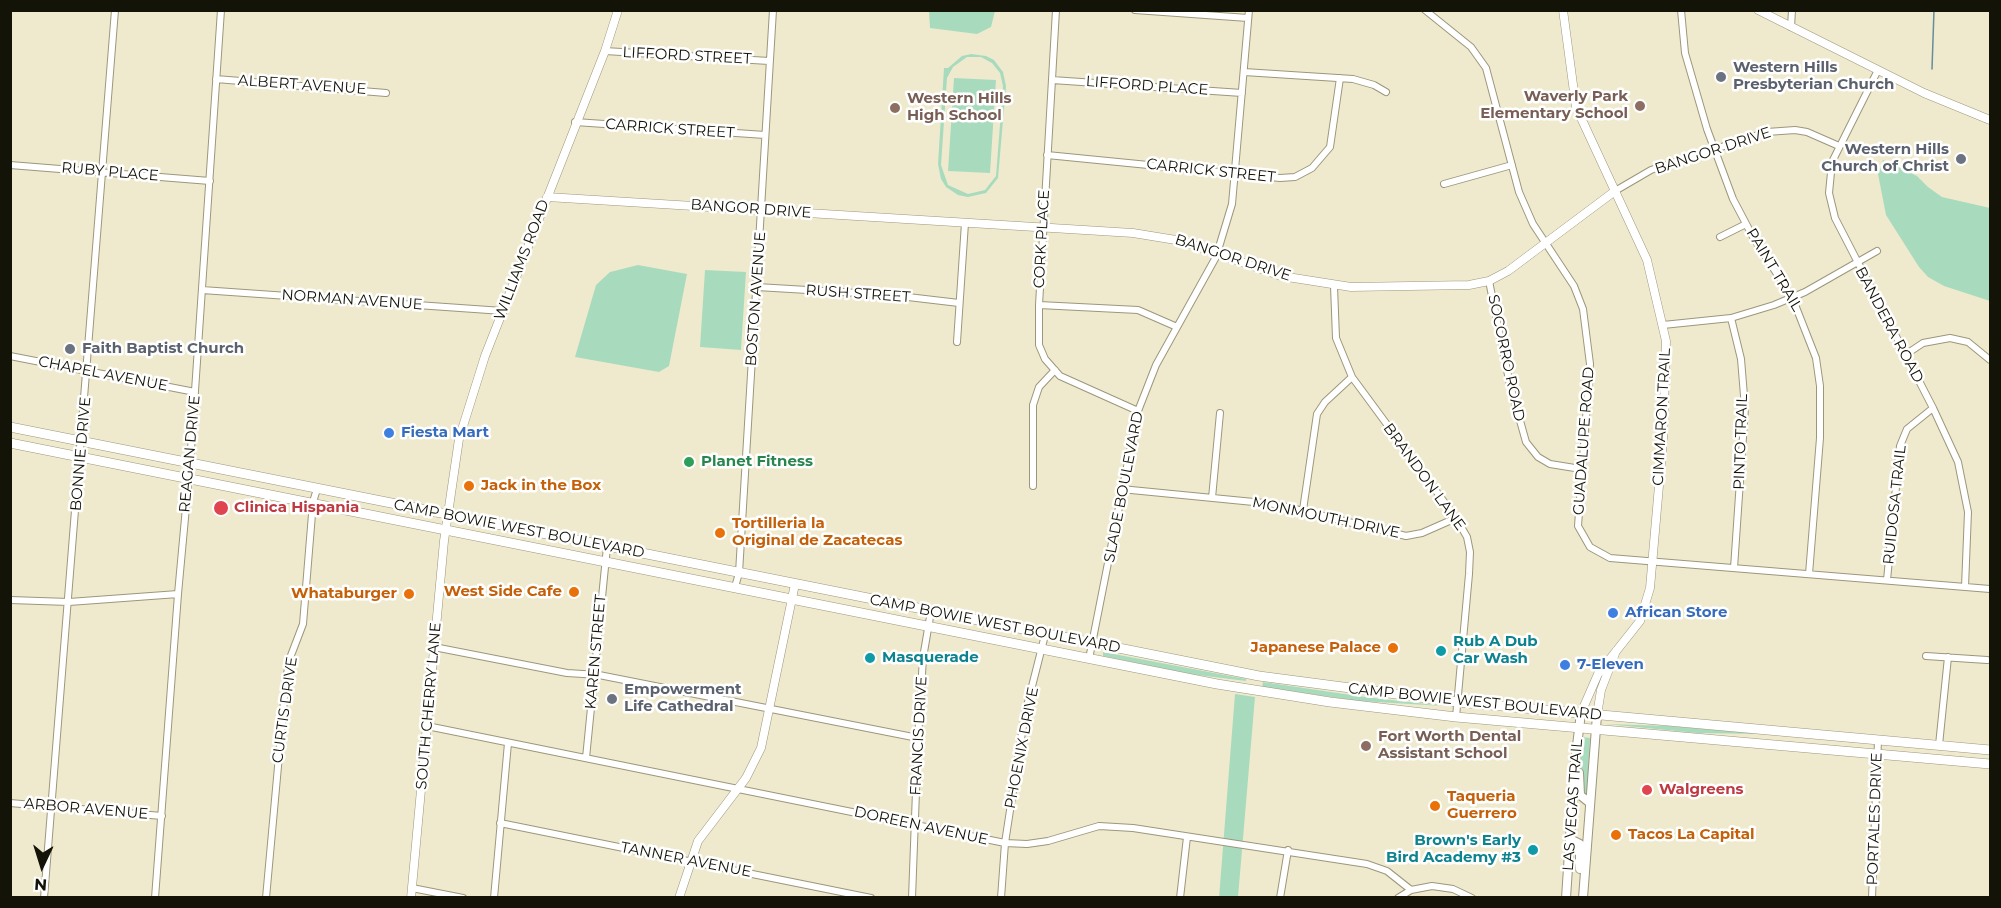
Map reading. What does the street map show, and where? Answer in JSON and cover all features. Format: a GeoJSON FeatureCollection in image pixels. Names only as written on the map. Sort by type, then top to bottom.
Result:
{"type":"FeatureCollection","features":[{"type":"Feature","properties":{"kind":"main road","name":"CAMP BOWIE WEST BOULEVARD"},"geometry":{"type":"LineString","coordinates":[[10,427],[1259,676],[1457,702],[1990,750]]}},
{"type":"Feature","properties":{"kind":"main road","name":"CAMP BOWIE WEST BOULEVARD"},"geometry":{"type":"LineString","coordinates":[[10,443],[1218,684],[1330,702],[1456,717],[1990,764]]}},
{"type":"Feature","properties":{"kind":"main road"},"geometry":{"type":"LineString","coordinates":[[1218,684],[1253,685],[1258,682],[1259,676]]}},
{"type":"Feature","properties":{"kind":"main road","name":"LAS VEGAS TRAIL"},"geometry":{"type":"LineString","coordinates":[[1566,897],[1575,762],[1581,713]]}},
{"type":"Feature","properties":{"kind":"main road","name":"LAS VEGAS TRAIL"},"geometry":{"type":"LineString","coordinates":[[1583,897],[1597,715]]}},
{"type":"Feature","properties":{"kind":"main road"},"geometry":{"type":"LineString","coordinates":[[1770,730],[1770,744]]}},
{"type":"Feature","properties":{"kind":"main road"},"geometry":{"type":"LineString","coordinates":[[1575,762],[1579,770],[1580,795],[1590,803]]}},
{"type":"Feature","properties":{"kind":"main road"},"geometry":{"type":"LineString","coordinates":[[1570,839],[1580,844],[1581,874],[1585,880]]}},
{"type":"Feature","properties":{"kind":"street","name":"BONNIE DRIVE"},"geometry":{"type":"LineString","coordinates":[[44,897],[88,372],[115,10]]}},
{"type":"Feature","properties":{"kind":"street","name":"REAGAN DRIVE"},"geometry":{"type":"LineString","coordinates":[[156,897],[190,464],[221,10]]}},
{"type":"Feature","properties":{"kind":"street","name":"WILLIAMS ROAD"},"geometry":{"type":"LineString","coordinates":[[448,514],[462,424],[575,122],[605,51],[618,10]]}},
{"type":"Feature","properties":{"kind":"street","name":"BOSTON AVENUE"},"geometry":{"type":"LineString","coordinates":[[735,588],[739,573],[773,10]]}},
{"type":"Feature","properties":{"kind":"street","name":"CORK PLACE"},"geometry":{"type":"LineString","coordinates":[[1056,10],[1039,305],[1039,345],[1045,359],[1055,370],[1078,386],[1138,411]]}},
{"type":"Feature","properties":{"kind":"street"},"geometry":{"type":"LineString","coordinates":[[1135,10],[1248,14]]}},
{"type":"Feature","properties":{"kind":"street","name":"GUADALUPE ROAD"},"geometry":{"type":"LineString","coordinates":[[1425,10],[1471,47],[1486,68],[1512,165],[1528,214],[1547,241],[1579,296],[1588,339],[1590,364],[1578,526],[1583,540],[1590,548],[1610,558],[1990,589]]}},
{"type":"Feature","properties":{"kind":"street","name":"CIMMARON TRAIL"},"geometry":{"type":"LineString","coordinates":[[1563,10],[1576,107],[1647,260],[1663,326],[1666,360],[1653,562],[1645,611],[1632,634],[1610,656],[1598,674],[1581,713]]}},
{"type":"Feature","properties":{"kind":"street","name":"PAINT TRAIL"},"geometry":{"type":"LineString","coordinates":[[1681,10],[1685,53],[1714,148],[1746,224],[1792,297],[1809,336],[1820,386],[1820,438],[1809,574]]}},
{"type":"Feature","properties":{"kind":"street"},"geometry":{"type":"LineString","coordinates":[[1758,10],[1878,70],[1971,114],[1990,120]]}},
{"type":"Feature","properties":{"kind":"street"},"geometry":{"type":"LineString","coordinates":[[1791,27],[1792,10]]}},
{"type":"Feature","properties":{"kind":"street","name":"SLADE BOULEVARD"},"geometry":{"type":"LineString","coordinates":[[1089,659],[1138,411],[1156,365],[1218,253],[1232,204],[1248,14]]}},
{"type":"Feature","properties":{"kind":"street","name":"LIFFORD STREET"},"geometry":{"type":"LineString","coordinates":[[605,51],[770,61]]}},
{"type":"Feature","properties":{"kind":"street","name":"BANDERA ROAD"},"geometry":{"type":"LineString","coordinates":[[1878,70],[1829,170],[1828,193],[1835,218],[1857,263],[1951,443],[1963,480],[1968,512],[1965,586]]}},
{"type":"Feature","properties":{"kind":"street"},"geometry":{"type":"LineString","coordinates":[[1244,72],[1364,81],[1386,92]]}},
{"type":"Feature","properties":{"kind":"street","name":"CARRICK STREET"},"geometry":{"type":"LineString","coordinates":[[1047,155],[1287,178],[1302,174],[1312,168],[1330,147],[1340,78]]}},
{"type":"Feature","properties":{"kind":"street","name":"ALBERT AVENUE"},"geometry":{"type":"LineString","coordinates":[[216,79],[386,93]]}},
{"type":"Feature","properties":{"kind":"street","name":"LIFFORD PLACE"},"geometry":{"type":"LineString","coordinates":[[1052,80],[1242,93]]}},
{"type":"Feature","properties":{"kind":"street","name":"CARRICK STREET"},"geometry":{"type":"LineString","coordinates":[[575,122],[765,135]]}},
{"type":"Feature","properties":{"kind":"street","name":"BANGOR DRIVE"},"geometry":{"type":"LineString","coordinates":[[547,197],[1160,236],[1218,253],[1281,276],[1334,285],[1463,285],[1489,281],[1508,271],[1615,191],[1651,170],[1714,148],[1780,130],[1807,132],[1839,146]]}},
{"type":"Feature","properties":{"kind":"street","name":"RUBY PLACE"},"geometry":{"type":"LineString","coordinates":[[10,165],[210,181]]}},
{"type":"Feature","properties":{"kind":"street"},"geometry":{"type":"LineString","coordinates":[[1444,184],[1512,165]]}},
{"type":"Feature","properties":{"kind":"street"},"geometry":{"type":"LineString","coordinates":[[957,342],[964,223]]}},
{"type":"Feature","properties":{"kind":"street"},"geometry":{"type":"LineString","coordinates":[[1720,237],[1746,224]]}},
{"type":"Feature","properties":{"kind":"street"},"geometry":{"type":"LineString","coordinates":[[1663,326],[1731,318],[1757,312],[1792,297],[1878,251]]}},
{"type":"Feature","properties":{"kind":"street","name":"SOCORRO ROAD"},"geometry":{"type":"LineString","coordinates":[[1489,281],[1510,385],[1526,442],[1538,457],[1550,464],[1581,469]]}},
{"type":"Feature","properties":{"kind":"street","name":"BRANDON LANE"},"geometry":{"type":"LineString","coordinates":[[1334,285],[1336,338],[1352,377],[1456,518],[1467,537],[1470,552],[1456,717]]}},
{"type":"Feature","properties":{"kind":"street","name":"RUSH STREET"},"geometry":{"type":"LineString","coordinates":[[757,287],[891,295],[959,303]]}},
{"type":"Feature","properties":{"kind":"street","name":"NORMAN AVENUE"},"geometry":{"type":"LineString","coordinates":[[202,290],[503,311]]}},
{"type":"Feature","properties":{"kind":"street"},"geometry":{"type":"LineString","coordinates":[[1039,305],[1138,309],[1177,327]]}},
{"type":"Feature","properties":{"kind":"street","name":"PINTO TRAIL"},"geometry":{"type":"LineString","coordinates":[[1731,318],[1741,359],[1745,408],[1734,568]]}},
{"type":"Feature","properties":{"kind":"street"},"geometry":{"type":"LineString","coordinates":[[1905,355],[1923,343],[1950,338],[1968,342],[1990,360]]}},
{"type":"Feature","properties":{"kind":"street","name":"CHAPEL AVENUE"},"geometry":{"type":"LineString","coordinates":[[10,356],[195,392]]}},
{"type":"Feature","properties":{"kind":"street"},"geometry":{"type":"LineString","coordinates":[[1033,486],[1033,405],[1039,387],[1055,370]]}},
{"type":"Feature","properties":{"kind":"street"},"geometry":{"type":"LineString","coordinates":[[1303,510],[1317,414],[1325,402],[1352,377]]}},
{"type":"Feature","properties":{"kind":"street","name":"RUIDOSA TRAIL"},"geometry":{"type":"LineString","coordinates":[[1887,580],[1900,446],[1907,429],[1933,408]]}},
{"type":"Feature","properties":{"kind":"street"},"geometry":{"type":"LineString","coordinates":[[1212,498],[1220,412]]}},
{"type":"Feature","properties":{"kind":"street","name":"CURTIS DRIVE"},"geometry":{"type":"LineString","coordinates":[[266,897],[286,679],[290,658],[303,624],[313,502],[317,489]]}},
{"type":"Feature","properties":{"kind":"street","name":"MONMOUTH DRIVE"},"geometry":{"type":"LineString","coordinates":[[1121,489],[1274,504],[1406,536],[1422,533],[1456,518]]}},
{"type":"Feature","properties":{"kind":"street","name":"SOUTH CHERRY LANE"},"geometry":{"type":"LineString","coordinates":[[411,897],[448,514]]}},
{"type":"Feature","properties":{"kind":"street","name":"KAREN STREET"},"geometry":{"type":"LineString","coordinates":[[586,758],[607,547]]}},
{"type":"Feature","properties":{"kind":"street"},"geometry":{"type":"LineString","coordinates":[[680,897],[690,861],[704,830],[739,788],[758,756],[771,708],[795,584]]}},
{"type":"Feature","properties":{"kind":"street"},"geometry":{"type":"LineString","coordinates":[[10,600],[69,602],[178,594]]}},
{"type":"Feature","properties":{"kind":"street","name":"FRANCIS DRIVE"},"geometry":{"type":"LineString","coordinates":[[912,897],[923,658],[931,611]]}},
{"type":"Feature","properties":{"kind":"street","name":"PHOENIX DRIVE"},"geometry":{"type":"LineString","coordinates":[[1002,897],[1005,843],[1025,714],[1045,635]]}},
{"type":"Feature","properties":{"kind":"street"},"geometry":{"type":"LineString","coordinates":[[434,647],[567,673],[593,675],[771,708],[918,738]]}},
{"type":"Feature","properties":{"kind":"street","name":"CIMMARON TRAIL"},"geometry":{"type":"LineString","coordinates":[[1597,715],[1601,690],[1616,651]]}},
{"type":"Feature","properties":{"kind":"street"},"geometry":{"type":"LineString","coordinates":[[1926,656],[1987,660]]}},
{"type":"Feature","properties":{"kind":"street"},"geometry":{"type":"LineString","coordinates":[[1940,745],[1948,657]]}},
{"type":"Feature","properties":{"kind":"street","name":"DOREEN AVENUE"},"geometry":{"type":"LineString","coordinates":[[427,726],[1005,843],[1027,844],[1048,841],[1107,826],[1288,850],[1375,866],[1395,876],[1411,890]]}},
{"type":"Feature","properties":{"kind":"street","name":"PORTALES DRIVE"},"geometry":{"type":"LineString","coordinates":[[1872,897],[1878,740]]}},
{"type":"Feature","properties":{"kind":"street"},"geometry":{"type":"LineString","coordinates":[[494,897],[508,743]]}},
{"type":"Feature","properties":{"kind":"street","name":"ARBOR AVENUE"},"geometry":{"type":"LineString","coordinates":[[10,802],[162,816]]}},
{"type":"Feature","properties":{"kind":"street","name":"TANNER AVENUE"},"geometry":{"type":"LineString","coordinates":[[500,823],[871,897]]}},
{"type":"Feature","properties":{"kind":"street"},"geometry":{"type":"LineString","coordinates":[[1180,897],[1187,837]]}},
{"type":"Feature","properties":{"kind":"street"},"geometry":{"type":"LineString","coordinates":[[1280,897],[1288,850]]}},
{"type":"Feature","properties":{"kind":"street"},"geometry":{"type":"LineString","coordinates":[[1398,897],[1424,886],[1444,887],[1472,897]]}},
{"type":"Feature","properties":{"kind":"street"},"geometry":{"type":"LineString","coordinates":[[412,888],[463,897]]}},
{"type":"Feature","properties":{"kind":"green space"},"geometry":{"type":"Polygon","coordinates":[[[929,10],[995,11],[991,27],[977,34],[930,28],[929,10]]]}},
{"type":"Feature","properties":{"kind":"green space"},"geometry":{"type":"Polygon","coordinates":[[[971,54],[986,56],[994,60],[1003,72],[1006,86],[998,178],[986,193],[968,197],[958,195],[946,187],[941,179],[938,164],[944,68],[948,68],[962,56],[971,54]],[[967,57],[953,67],[947,78],[941,165],[948,185],[968,194],[985,190],[996,176],[1003,86],[1000,73],[992,63],[981,57],[967,57]]]}},
{"type":"Feature","properties":{"kind":"green space"},"geometry":{"type":"Polygon","coordinates":[[[954,78],[996,80],[990,173],[948,171],[954,78]]]}},
{"type":"Feature","properties":{"kind":"green space"},"geometry":{"type":"Polygon","coordinates":[[[1883,160],[1917,176],[1942,197],[1990,208],[1990,301],[1944,286],[1928,277],[1919,267],[1886,215],[1878,174],[1883,160]]]}},
{"type":"Feature","properties":{"kind":"green space"},"geometry":{"type":"Polygon","coordinates":[[[638,265],[687,274],[669,366],[659,372],[575,357],[596,285],[610,272],[638,265]]]}},
{"type":"Feature","properties":{"kind":"green space"},"geometry":{"type":"Polygon","coordinates":[[[705,270],[746,272],[741,350],[700,347],[705,270]]]}},
{"type":"Feature","properties":{"kind":"green space"},"geometry":{"type":"Polygon","coordinates":[[[1103,652],[1246,679],[1246,681],[1190,674],[1103,656],[1103,652]]]}},
{"type":"Feature","properties":{"kind":"green space"},"geometry":{"type":"Polygon","coordinates":[[[1263,682],[1444,706],[1359,701],[1262,687],[1263,682]]]}},
{"type":"Feature","properties":{"kind":"green space"},"geometry":{"type":"Polygon","coordinates":[[[1235,694],[1255,697],[1238,897],[1219,898],[1235,694]]]}},
{"type":"Feature","properties":{"kind":"green space"},"geometry":{"type":"Polygon","coordinates":[[[1606,724],[1669,726],[1761,734],[1697,733],[1606,724]]]}},
{"type":"Feature","properties":{"kind":"green space"},"geometry":{"type":"Polygon","coordinates":[[[1583,737],[1590,738],[1587,792],[1584,794],[1581,788],[1580,760],[1583,737]]]}},
{"type":"Feature","properties":{"kind":"waterway"},"geometry":{"type":"LineString","coordinates":[[1932,69],[1934,10]]}},
{"type":"Feature","properties":{"kind":"place","name":"Western Hills Presbyterian Church"},"geometry":{"type":"Point","coordinates":[1721,77]}},
{"type":"Feature","properties":{"kind":"place","name":"Waverly Park Elementary School"},"geometry":{"type":"Point","coordinates":[1640,106]}},
{"type":"Feature","properties":{"kind":"place","name":"Western Hills High School"},"geometry":{"type":"Point","coordinates":[895,108]}},
{"type":"Feature","properties":{"kind":"place","name":"Western Hills Church of Christ"},"geometry":{"type":"Point","coordinates":[1961,159]}},
{"type":"Feature","properties":{"kind":"place","name":"Faith Baptist Church"},"geometry":{"type":"Point","coordinates":[70,349]}},
{"type":"Feature","properties":{"kind":"place","name":"Fiesta Mart"},"geometry":{"type":"Point","coordinates":[389,433]}},
{"type":"Feature","properties":{"kind":"place","name":"Planet Fitness"},"geometry":{"type":"Point","coordinates":[689,462]}},
{"type":"Feature","properties":{"kind":"place","name":"Jack in the Box"},"geometry":{"type":"Point","coordinates":[469,486]}},
{"type":"Feature","properties":{"kind":"place","name":"Clinica Hispania"},"geometry":{"type":"Point","coordinates":[221,508]}},
{"type":"Feature","properties":{"kind":"place","name":"Tortilleria la Original de Zacatecas"},"geometry":{"type":"Point","coordinates":[720,533]}},
{"type":"Feature","properties":{"kind":"place","name":"West Side Cafe"},"geometry":{"type":"Point","coordinates":[574,592]}},
{"type":"Feature","properties":{"kind":"place","name":"Whataburger"},"geometry":{"type":"Point","coordinates":[409,594]}},
{"type":"Feature","properties":{"kind":"place","name":"African Store"},"geometry":{"type":"Point","coordinates":[1613,613]}},
{"type":"Feature","properties":{"kind":"place","name":"Japanese Palace"},"geometry":{"type":"Point","coordinates":[1393,648]}},
{"type":"Feature","properties":{"kind":"place","name":"Rub A Dub Car Wash"},"geometry":{"type":"Point","coordinates":[1441,651]}},
{"type":"Feature","properties":{"kind":"place","name":"Masquerade"},"geometry":{"type":"Point","coordinates":[870,658]}},
{"type":"Feature","properties":{"kind":"place","name":"7-Eleven"},"geometry":{"type":"Point","coordinates":[1565,665]}},
{"type":"Feature","properties":{"kind":"place","name":"Empowerment Life Cathedral"},"geometry":{"type":"Point","coordinates":[612,699]}},
{"type":"Feature","properties":{"kind":"place","name":"Fort Worth Dental Assistant School"},"geometry":{"type":"Point","coordinates":[1366,746]}},
{"type":"Feature","properties":{"kind":"place","name":"Walgreens"},"geometry":{"type":"Point","coordinates":[1647,790]}},
{"type":"Feature","properties":{"kind":"place","name":"Taqueria Guerrero"},"geometry":{"type":"Point","coordinates":[1435,806]}},
{"type":"Feature","properties":{"kind":"place","name":"Tacos La Capital"},"geometry":{"type":"Point","coordinates":[1616,835]}},
{"type":"Feature","properties":{"kind":"place","name":"Brown's Early Bird Academy #3"},"geometry":{"type":"Point","coordinates":[1533,850]}}]}
